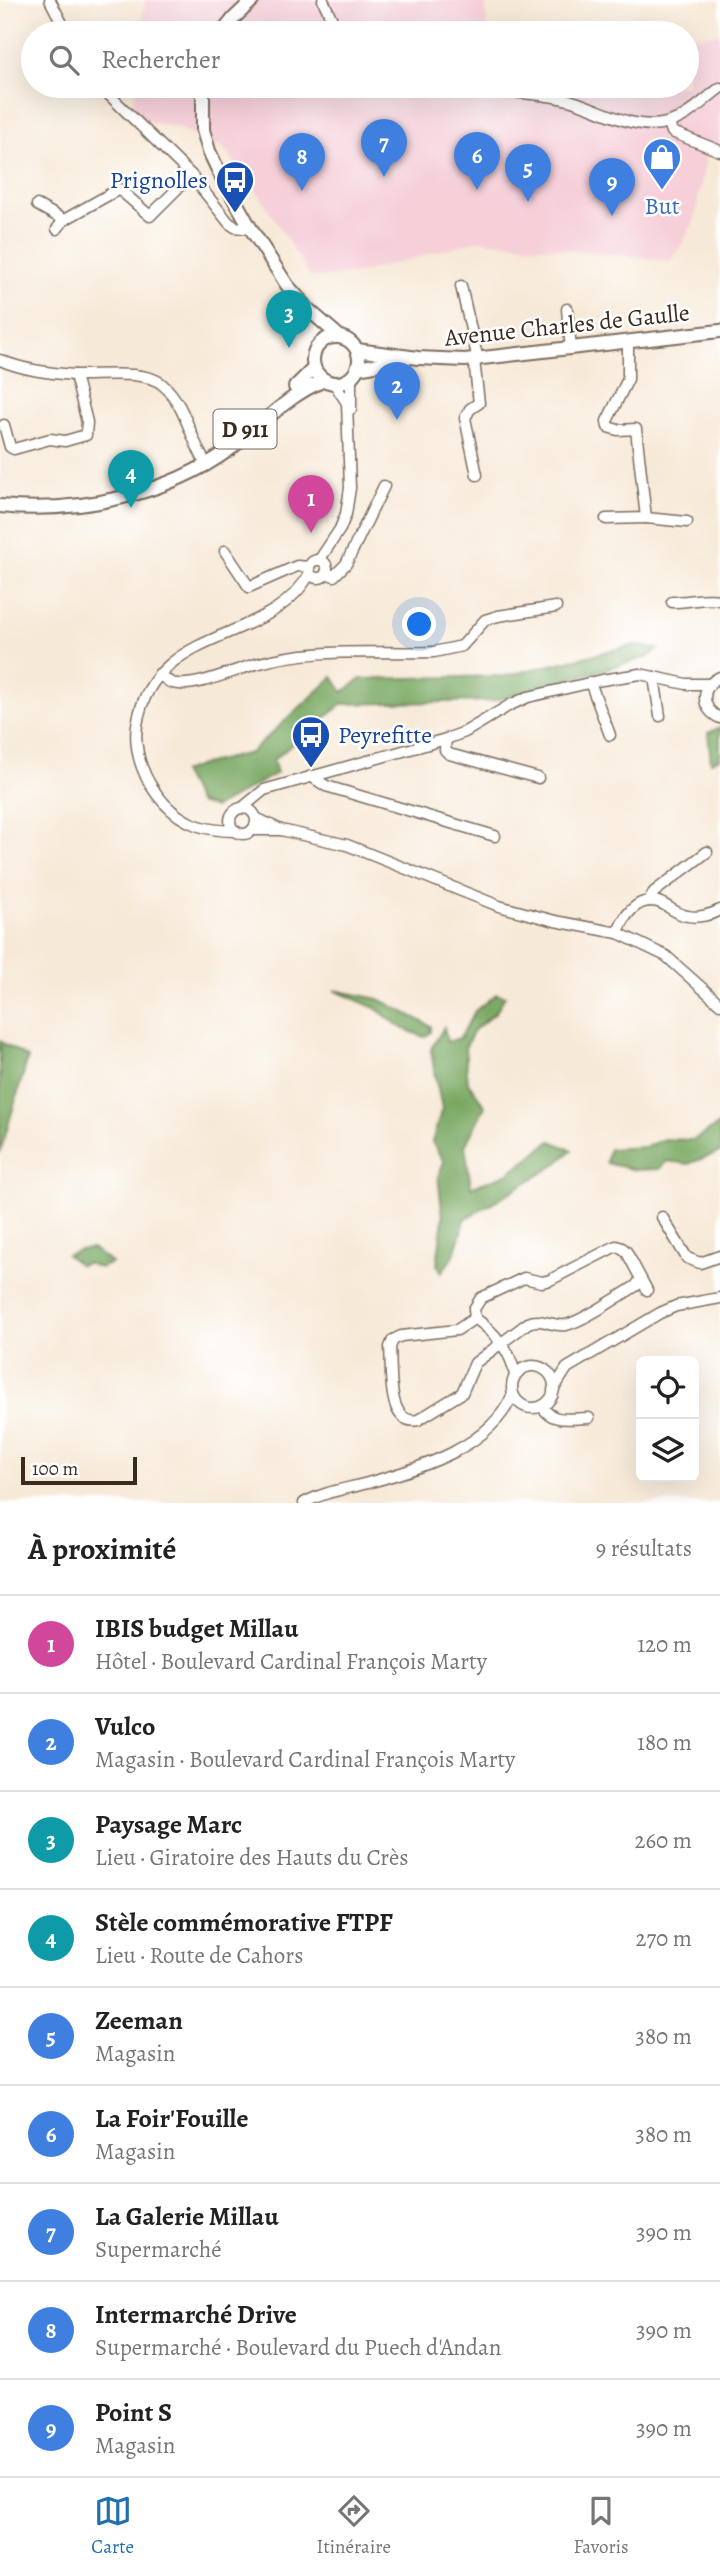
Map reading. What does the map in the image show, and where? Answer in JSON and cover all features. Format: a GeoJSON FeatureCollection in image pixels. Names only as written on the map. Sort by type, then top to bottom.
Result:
{"type":"FeatureCollection","features":[{"type":"Feature","properties":{"kind":"main road"},"geometry":{"type":"LineString","coordinates":[[232,21],[253,0]]}},
{"type":"Feature","properties":{"kind":"main road"},"geometry":{"type":"LineString","coordinates":[[202,98],[201,115],[205,139],[219,172],[287,285],[320,325],[323,341]]}},
{"type":"Feature","properties":{"kind":"main road"},"geometry":{"type":"LineString","coordinates":[[310,311],[340,337],[352,343],[357,350],[359,359],[354,372],[343,382],[329,381],[314,368],[314,353],[323,341],[340,337]]}},
{"type":"Feature","properties":{"kind":"main road","name":"Avenue Charles de Gaulle"},"geometry":{"type":"LineString","coordinates":[[418,358],[476,360],[720,331]]}},
{"type":"Feature","properties":{"kind":"main road"},"geometry":{"type":"LineString","coordinates":[[357,350],[418,358]]}},
{"type":"Feature","properties":{"kind":"main road"},"geometry":{"type":"LineString","coordinates":[[354,372],[418,358]]}},
{"type":"Feature","properties":{"kind":"main road","name":"D 911"},"geometry":{"type":"LineString","coordinates":[[205,462],[303,381],[314,368]]}},
{"type":"Feature","properties":{"kind":"main road","name":"D 911"},"geometry":{"type":"LineString","coordinates":[[0,506],[60,506],[126,495],[168,482],[205,462],[295,394],[329,381]]}},
{"type":"Feature","properties":{"kind":"street"},"geometry":{"type":"LineString","coordinates":[[50,0],[61,21]]}},
{"type":"Feature","properties":{"kind":"street"},"geometry":{"type":"LineString","coordinates":[[327,3],[334,21]]}},
{"type":"Feature","properties":{"kind":"street"},"geometry":{"type":"LineString","coordinates":[[560,98],[638,124],[657,125],[669,123],[692,112],[720,88]]}},
{"type":"Feature","properties":{"kind":"street"},"geometry":{"type":"LineString","coordinates":[[112,98],[191,175],[229,223],[235,227],[251,229]]}},
{"type":"Feature","properties":{"kind":"street"},"geometry":{"type":"LineString","coordinates":[[669,123],[672,132],[678,136],[720,151]]}},
{"type":"Feature","properties":{"kind":"street"},"geometry":{"type":"LineString","coordinates":[[57,229],[64,220],[120,188],[150,216],[191,175]]}},
{"type":"Feature","properties":{"kind":"street"},"geometry":{"type":"LineString","coordinates":[[37,205],[64,220]]}},
{"type":"Feature","properties":{"kind":"street"},"geometry":{"type":"LineString","coordinates":[[461,286],[476,360],[479,404],[470,410],[465,418],[477,475]]}},
{"type":"Feature","properties":{"kind":"street"},"geometry":{"type":"LineString","coordinates":[[567,309],[571,349]]}},
{"type":"Feature","properties":{"kind":"street"},"geometry":{"type":"LineString","coordinates":[[628,342],[628,379],[607,421],[608,427],[618,430],[636,429],[646,518]]}},
{"type":"Feature","properties":{"kind":"street"},"geometry":{"type":"LineString","coordinates":[[0,360],[24,368],[75,375],[145,376],[162,384],[177,401],[205,462]]}},
{"type":"Feature","properties":{"kind":"street"},"geometry":{"type":"LineString","coordinates":[[349,434],[354,372]]}},
{"type":"Feature","properties":{"kind":"street"},"geometry":{"type":"LineString","coordinates":[[4,425],[10,446],[14,449],[50,439],[65,441],[86,435],[87,422],[75,375]]}},
{"type":"Feature","properties":{"kind":"street"},"geometry":{"type":"LineString","coordinates":[[329,381],[347,403],[349,500],[346,514],[318,569],[300,587],[264,616],[189,650],[159,674],[140,708],[136,729],[140,764],[155,793],[169,809],[205,829],[246,833],[252,830],[281,830],[347,845],[499,906],[555,921],[618,933],[666,956],[715,993],[720,1004]]}},
{"type":"Feature","properties":{"kind":"street"},"geometry":{"type":"LineString","coordinates":[[225,551],[250,587],[297,566],[318,569],[334,576],[346,564],[384,486]]}},
{"type":"Feature","properties":{"kind":"street"},"geometry":{"type":"LineString","coordinates":[[606,519],[646,518],[687,522]]}},
{"type":"Feature","properties":{"kind":"street"},"geometry":{"type":"LineString","coordinates":[[672,602],[692,602],[706,598],[720,600]]}},
{"type":"Feature","properties":{"kind":"street"},"geometry":{"type":"LineString","coordinates":[[159,674],[173,683],[182,683],[295,656],[450,650],[468,641],[485,620],[556,607]]}},
{"type":"Feature","properties":{"kind":"street"},"geometry":{"type":"LineString","coordinates":[[205,829],[221,825],[264,790],[446,739],[465,732],[528,697],[590,682],[640,674],[686,684],[709,684],[720,677]]}},
{"type":"Feature","properties":{"kind":"street"},"geometry":{"type":"LineString","coordinates":[[654,677],[660,716]]}},
{"type":"Feature","properties":{"kind":"street"},"geometry":{"type":"LineString","coordinates":[[590,682],[610,735]]}},
{"type":"Feature","properties":{"kind":"street"},"geometry":{"type":"LineString","coordinates":[[686,684],[704,698],[708,710],[720,718]]}},
{"type":"Feature","properties":{"kind":"street"},"geometry":{"type":"LineString","coordinates":[[704,698],[709,684]]}},
{"type":"Feature","properties":{"kind":"street"},"geometry":{"type":"LineString","coordinates":[[446,739],[445,750],[449,754],[538,778]]}},
{"type":"Feature","properties":{"kind":"street"},"geometry":{"type":"LineString","coordinates":[[311,776],[326,786],[495,835]]}},
{"type":"Feature","properties":{"kind":"street"},"geometry":{"type":"LineString","coordinates":[[252,830],[257,796]]}},
{"type":"Feature","properties":{"kind":"street"},"geometry":{"type":"LineString","coordinates":[[242,808],[281,830]]}},
{"type":"Feature","properties":{"kind":"street"},"geometry":{"type":"LineString","coordinates":[[231,817],[231,825],[236,831]]}},
{"type":"Feature","properties":{"kind":"street"},"geometry":{"type":"LineString","coordinates":[[649,901],[654,892],[707,852]]}},
{"type":"Feature","properties":{"kind":"street"},"geometry":{"type":"LineString","coordinates":[[618,933],[627,914],[638,905],[649,901],[659,902],[685,916],[702,916],[720,910]]}},
{"type":"Feature","properties":{"kind":"street"},"geometry":{"type":"LineString","coordinates":[[662,1217],[687,1258],[700,1262],[720,1256]]}},
{"type":"Feature","properties":{"kind":"street"},"geometry":{"type":"LineString","coordinates":[[523,1406],[513,1394],[513,1360],[475,1318],[474,1309],[481,1298],[524,1278],[542,1282],[550,1280],[616,1246],[626,1251],[647,1290]]}},
{"type":"Feature","properties":{"kind":"street"},"geometry":{"type":"LineString","coordinates":[[475,1318],[457,1330],[401,1336],[393,1340],[390,1347],[395,1406],[402,1417],[418,1420],[462,1393],[475,1363],[536,1320],[558,1325],[571,1324],[636,1286],[640,1280]]}},
{"type":"Feature","properties":{"kind":"street"},"geometry":{"type":"LineString","coordinates":[[304,1503],[319,1495],[417,1468],[467,1444],[503,1413],[523,1406],[536,1408],[548,1402],[567,1368],[668,1309],[720,1298]]}},
{"type":"Feature","properties":{"kind":"street"},"geometry":{"type":"LineString","coordinates":[[513,1360],[537,1368],[551,1377],[553,1390]]}},
{"type":"Feature","properties":{"kind":"street"},"geometry":{"type":"LineString","coordinates":[[515,1376],[520,1371],[537,1368],[567,1368]]}},
{"type":"Feature","properties":{"kind":"street"},"geometry":{"type":"LineString","coordinates":[[503,1413],[513,1394]]}},
{"type":"Feature","properties":{"kind":"street"},"geometry":{"type":"LineString","coordinates":[[542,1406],[546,1413],[555,1419],[589,1418]]}},
{"type":"Feature","properties":{"kind":"shaded area"},"geometry":{"type":"Polygon","coordinates":[[[145,0],[485,0],[487,21],[142,21],[145,0]]]}},
{"type":"Feature","properties":{"kind":"shaded area"},"geometry":{"type":"Polygon","coordinates":[[[720,34],[720,157],[707,152],[694,222],[672,261],[479,240],[360,273],[311,278],[257,191],[223,148],[179,128],[141,120],[134,115],[135,98],[699,98],[699,36],[720,34]]]}},
{"type":"Feature","properties":{"kind":"green space"},"geometry":{"type":"Polygon","coordinates":[[[634,645],[658,649],[648,657],[492,701],[342,704],[273,760],[277,773],[215,808],[198,803],[182,772],[250,753],[333,677],[343,692],[361,679],[505,676],[634,645]]]}},
{"type":"Feature","properties":{"kind":"green space"},"geometry":{"type":"Polygon","coordinates":[[[720,727],[720,758],[711,762],[708,733],[720,727]]]}},
{"type":"Feature","properties":{"kind":"green space"},"geometry":{"type":"Polygon","coordinates":[[[334,990],[379,999],[431,1026],[431,1032],[424,1037],[402,1028],[375,1008],[334,990]]]}},
{"type":"Feature","properties":{"kind":"green space"},"geometry":{"type":"Polygon","coordinates":[[[496,994],[505,996],[496,1012],[474,1030],[465,1048],[468,1082],[485,1106],[465,1146],[471,1187],[507,1174],[551,1141],[572,1150],[554,1166],[465,1219],[454,1255],[442,1272],[437,1264],[443,1218],[438,1176],[444,1162],[432,1142],[442,1108],[431,1049],[444,1027],[447,1042],[460,1038],[475,1011],[496,994]]]}},
{"type":"Feature","properties":{"kind":"green space"},"geometry":{"type":"Polygon","coordinates":[[[0,1041],[28,1058],[0,1153],[0,1041]]]}},
{"type":"Feature","properties":{"kind":"green space"},"geometry":{"type":"Polygon","coordinates":[[[720,1124],[720,1152],[688,1164],[667,1161],[659,1169],[636,1170],[606,1163],[609,1149],[645,1147],[664,1139],[693,1140],[720,1124]]]}},
{"type":"Feature","properties":{"kind":"green space"},"geometry":{"type":"Polygon","coordinates":[[[92,1249],[112,1263],[100,1268],[87,1263],[79,1265],[67,1255],[79,1250],[92,1249]]]}},
{"type":"Feature","properties":{"kind":"place","name":"La Galerie Millau"},"geometry":{"type":"Point","coordinates":[384,177]}},
{"type":"Feature","properties":{"kind":"place","name":"La Foir'Fouille"},"geometry":{"type":"Point","coordinates":[477,190]}},
{"type":"Feature","properties":{"kind":"place","name":"Intermarché Drive"},"geometry":{"type":"Point","coordinates":[302,191]}},
{"type":"Feature","properties":{"kind":"place","name":"But"},"geometry":{"type":"Point","coordinates":[662,191]}},
{"type":"Feature","properties":{"kind":"place","name":"Zeeman"},"geometry":{"type":"Point","coordinates":[528,202]}},
{"type":"Feature","properties":{"kind":"place","name":"Prignolles"},"geometry":{"type":"Point","coordinates":[235,214]}},
{"type":"Feature","properties":{"kind":"place","name":"Point S"},"geometry":{"type":"Point","coordinates":[612,216]}},
{"type":"Feature","properties":{"kind":"place","name":"Paysage Marc"},"geometry":{"type":"Point","coordinates":[289,348]}},
{"type":"Feature","properties":{"kind":"place","name":"Vulco"},"geometry":{"type":"Point","coordinates":[397,420]}},
{"type":"Feature","properties":{"kind":"place","name":"Stèle commémorative FTPF"},"geometry":{"type":"Point","coordinates":[131,508]}},
{"type":"Feature","properties":{"kind":"place","name":"IBIS budget Millau"},"geometry":{"type":"Point","coordinates":[311,533]}},
{"type":"Feature","properties":{"kind":"place","name":"Peyrefitte"},"geometry":{"type":"Point","coordinates":[311,769]}}]}
